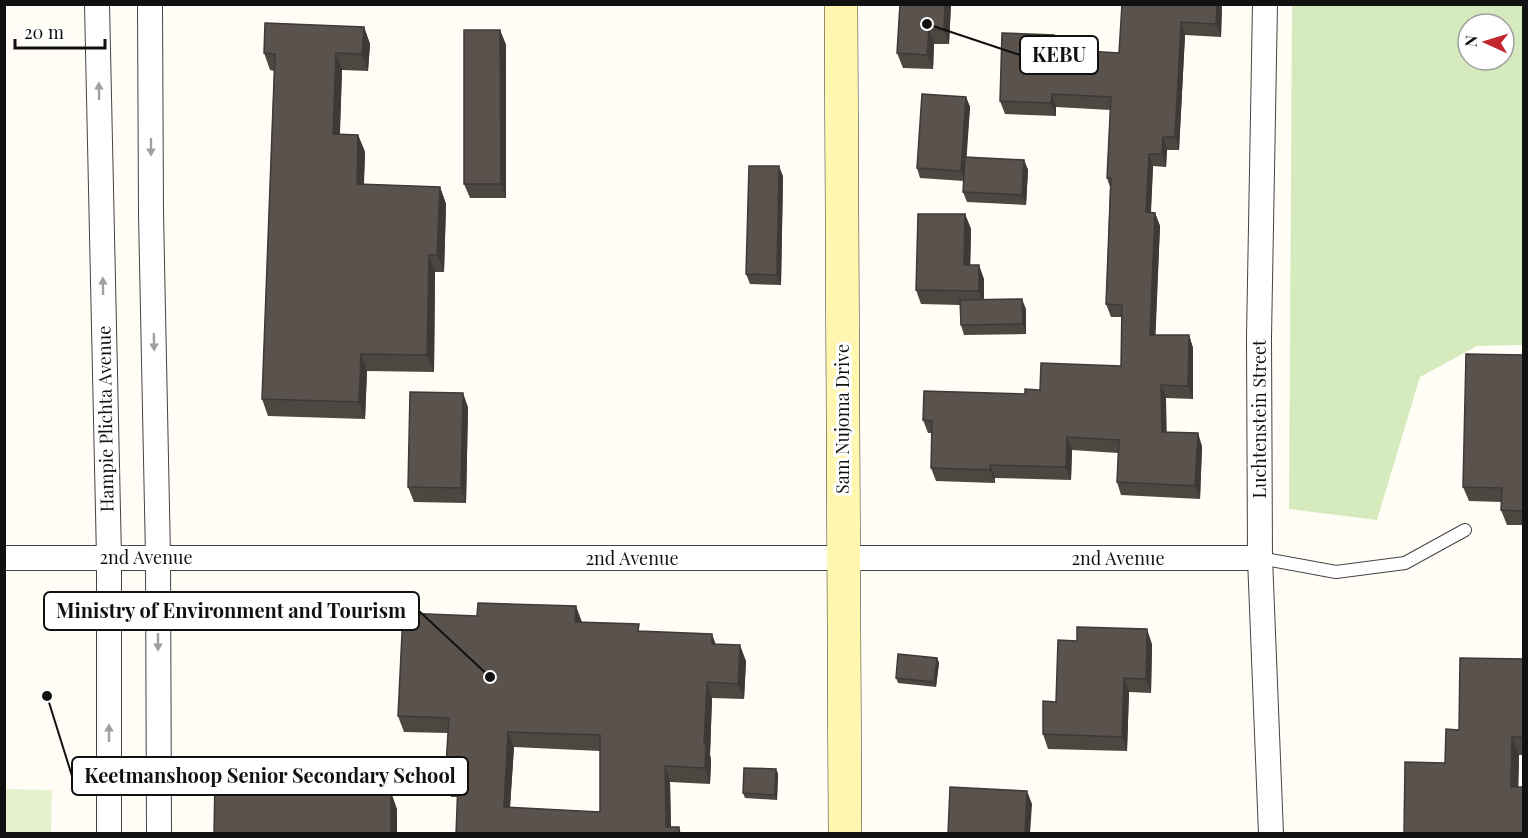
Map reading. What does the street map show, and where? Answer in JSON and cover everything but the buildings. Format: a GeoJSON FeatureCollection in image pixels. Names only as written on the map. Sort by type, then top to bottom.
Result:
{"type":"FeatureCollection","features":[{"type":"Feature","properties":{"kind":"main road","name":"Sam Nujoma Drive"},"geometry":{"type":"LineString","coordinates":[[841,4],[845,834]]}},
{"type":"Feature","properties":{"kind":"street","name":"Hampie Plichta Avenue"},"geometry":{"type":"LineString","coordinates":[[97,4],[109,558],[109,834]]}},
{"type":"Feature","properties":{"kind":"street"},"geometry":{"type":"LineString","coordinates":[[150,4],[151,213],[158,557],[159,834]]}},
{"type":"Feature","properties":{"kind":"street","name":"Luchtenstein Street"},"geometry":{"type":"LineString","coordinates":[[1266,4],[1259,337],[1260,558],[1271,834]]}},
{"type":"Feature","properties":{"kind":"street","name":"2nd Avenue"},"geometry":{"type":"LineString","coordinates":[[4,558],[1260,558]]}},
{"type":"Feature","properties":{"kind":"lane"},"geometry":{"type":"LineString","coordinates":[[1260,558],[1336,572],[1405,563],[1465,530]]}},
{"type":"Feature","properties":{"kind":"green space"},"geometry":{"type":"Polygon","coordinates":[[[1292,5],[1523,5],[1523,345],[1477,346],[1420,377],[1377,520],[1289,509],[1292,5]]]}},
{"type":"Feature","properties":{"kind":"green space"},"geometry":{"type":"Polygon","coordinates":[[[5,789],[52,790],[51,833],[5,833],[5,789]]]}},
{"type":"Feature","properties":{"kind":"place","name":"KEBU"},"geometry":{"type":"Point","coordinates":[927,24]}},
{"type":"Feature","properties":{"kind":"place","name":"Ministry of Environment and Tourism"},"geometry":{"type":"Point","coordinates":[490,677]}},
{"type":"Feature","properties":{"kind":"place","name":"Keetmanshoop Senior Secondary School"},"geometry":{"type":"Point","coordinates":[47,696]}}]}
